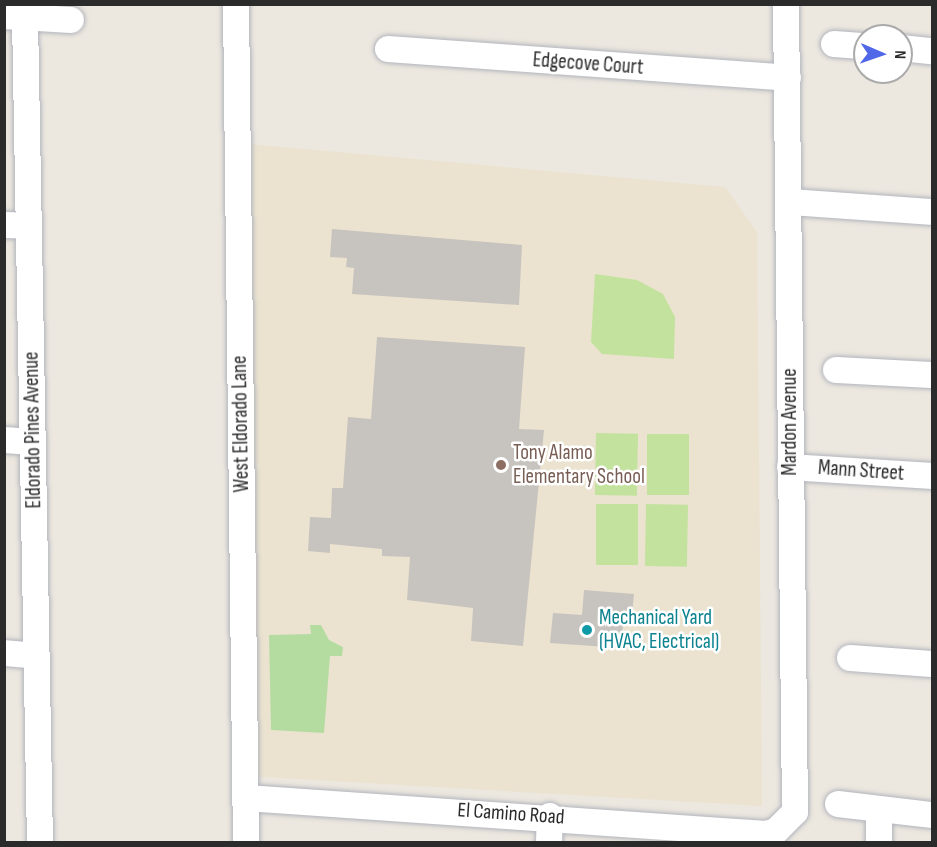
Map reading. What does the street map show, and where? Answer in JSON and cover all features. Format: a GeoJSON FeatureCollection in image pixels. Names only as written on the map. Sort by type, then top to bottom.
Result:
{"type":"FeatureCollection","features":[{"type":"Feature","properties":{"kind":"street","name":"West Eldorado Lane"},"geometry":{"type":"LineString","coordinates":[[236,4],[246,843]]}},
{"type":"Feature","properties":{"kind":"street","name":"Mardon Avenue"},"geometry":{"type":"LineString","coordinates":[[776,831],[795,812],[797,800],[792,751],[786,4]]}},
{"type":"Feature","properties":{"kind":"street"},"geometry":{"type":"LineString","coordinates":[[15,17],[71,20]]}},
{"type":"Feature","properties":{"kind":"street","name":"Eldorado Pines Avenue"},"geometry":{"type":"LineString","coordinates":[[15,17],[17,225],[33,442],[40,843]]}},
{"type":"Feature","properties":{"kind":"street"},"geometry":{"type":"LineString","coordinates":[[834,44],[853,45]]}},
{"type":"Feature","properties":{"kind":"street"},"geometry":{"type":"LineString","coordinates":[[913,49],[933,51]]}},
{"type":"Feature","properties":{"kind":"street","name":"Edgecove Court"},"geometry":{"type":"LineString","coordinates":[[388,50],[788,78]]}},
{"type":"Feature","properties":{"kind":"street"},"geometry":{"type":"LineString","coordinates":[[789,202],[933,212]]}},
{"type":"Feature","properties":{"kind":"street"},"geometry":{"type":"LineString","coordinates":[[836,370],[933,375]]}},
{"type":"Feature","properties":{"kind":"street"},"geometry":{"type":"LineString","coordinates":[[4,440],[33,442]]}},
{"type":"Feature","properties":{"kind":"street","name":"Mann Street"},"geometry":{"type":"LineString","coordinates":[[790,467],[933,476]]}},
{"type":"Feature","properties":{"kind":"street"},"geometry":{"type":"LineString","coordinates":[[4,653],[36,656]]}},
{"type":"Feature","properties":{"kind":"street"},"geometry":{"type":"LineString","coordinates":[[850,658],[933,664]]}},
{"type":"Feature","properties":{"kind":"street","name":"El Camino Road"},"geometry":{"type":"LineString","coordinates":[[246,798],[550,816],[766,834],[776,831]]}},
{"type":"Feature","properties":{"kind":"street"},"geometry":{"type":"LineString","coordinates":[[838,804],[933,815]]}},
{"type":"Feature","properties":{"kind":"street"},"geometry":{"type":"LineString","coordinates":[[879,810],[879,843]]}},
{"type":"Feature","properties":{"kind":"street"},"geometry":{"type":"LineString","coordinates":[[549,843],[550,816]]}},
{"type":"Feature","properties":{"kind":"shaded area","name":"Tony Alamo Elementary School"},"geometry":{"type":"Polygon","coordinates":[[[238,143],[725,187],[757,232],[762,806],[246,776],[238,143]]]}},
{"type":"Feature","properties":{"kind":"green space"},"geometry":{"type":"Polygon","coordinates":[[[595,274],[637,280],[663,294],[675,317],[674,359],[602,354],[591,342],[595,274]]]}},
{"type":"Feature","properties":{"kind":"green space"},"geometry":{"type":"Polygon","coordinates":[[[596,433],[638,434],[637,496],[595,495],[596,433]]]}},
{"type":"Feature","properties":{"kind":"green space"},"geometry":{"type":"Polygon","coordinates":[[[647,434],[689,434],[689,495],[647,495],[647,434]]]}},
{"type":"Feature","properties":{"kind":"green space"},"geometry":{"type":"Polygon","coordinates":[[[596,504],[638,504],[638,565],[596,565],[596,504]]]}},
{"type":"Feature","properties":{"kind":"green space"},"geometry":{"type":"Polygon","coordinates":[[[646,504],[688,505],[687,567],[645,566],[646,504]]]}},
{"type":"Feature","properties":{"kind":"green space"},"geometry":{"type":"Polygon","coordinates":[[[310,625],[321,625],[329,640],[343,647],[342,656],[330,656],[324,733],[271,730],[269,635],[311,634],[310,625]]]}},
{"type":"Feature","properties":{"kind":"building"},"geometry":{"type":"Polygon","coordinates":[[[332,229],[522,245],[519,305],[352,294],[354,268],[346,267],[347,258],[330,257],[332,229]]]}},
{"type":"Feature","properties":{"kind":"building","name":"Tony Alamo Elementary School"},"geometry":{"type":"Polygon","coordinates":[[[377,337],[525,347],[519,429],[544,430],[523,646],[471,641],[473,608],[407,600],[410,557],[382,556],[382,549],[330,544],[330,553],[308,551],[310,517],[331,518],[332,488],[343,488],[348,417],[371,419],[377,337]]]}},
{"type":"Feature","properties":{"kind":"building","name":"Mechanical Yard (HVAC, Electrical)"},"geometry":{"type":"Polygon","coordinates":[[[584,590],[634,594],[632,614],[624,613],[621,648],[550,643],[553,613],[582,615],[584,590]]]}},
{"type":"Feature","properties":{"kind":"place","name":"Tony Alamo Elementary School"},"geometry":{"type":"Point","coordinates":[501,465]}},
{"type":"Feature","properties":{"kind":"place","name":"Mechanical Yard (HVAC, Electrical)"},"geometry":{"type":"Point","coordinates":[587,630]}}]}
